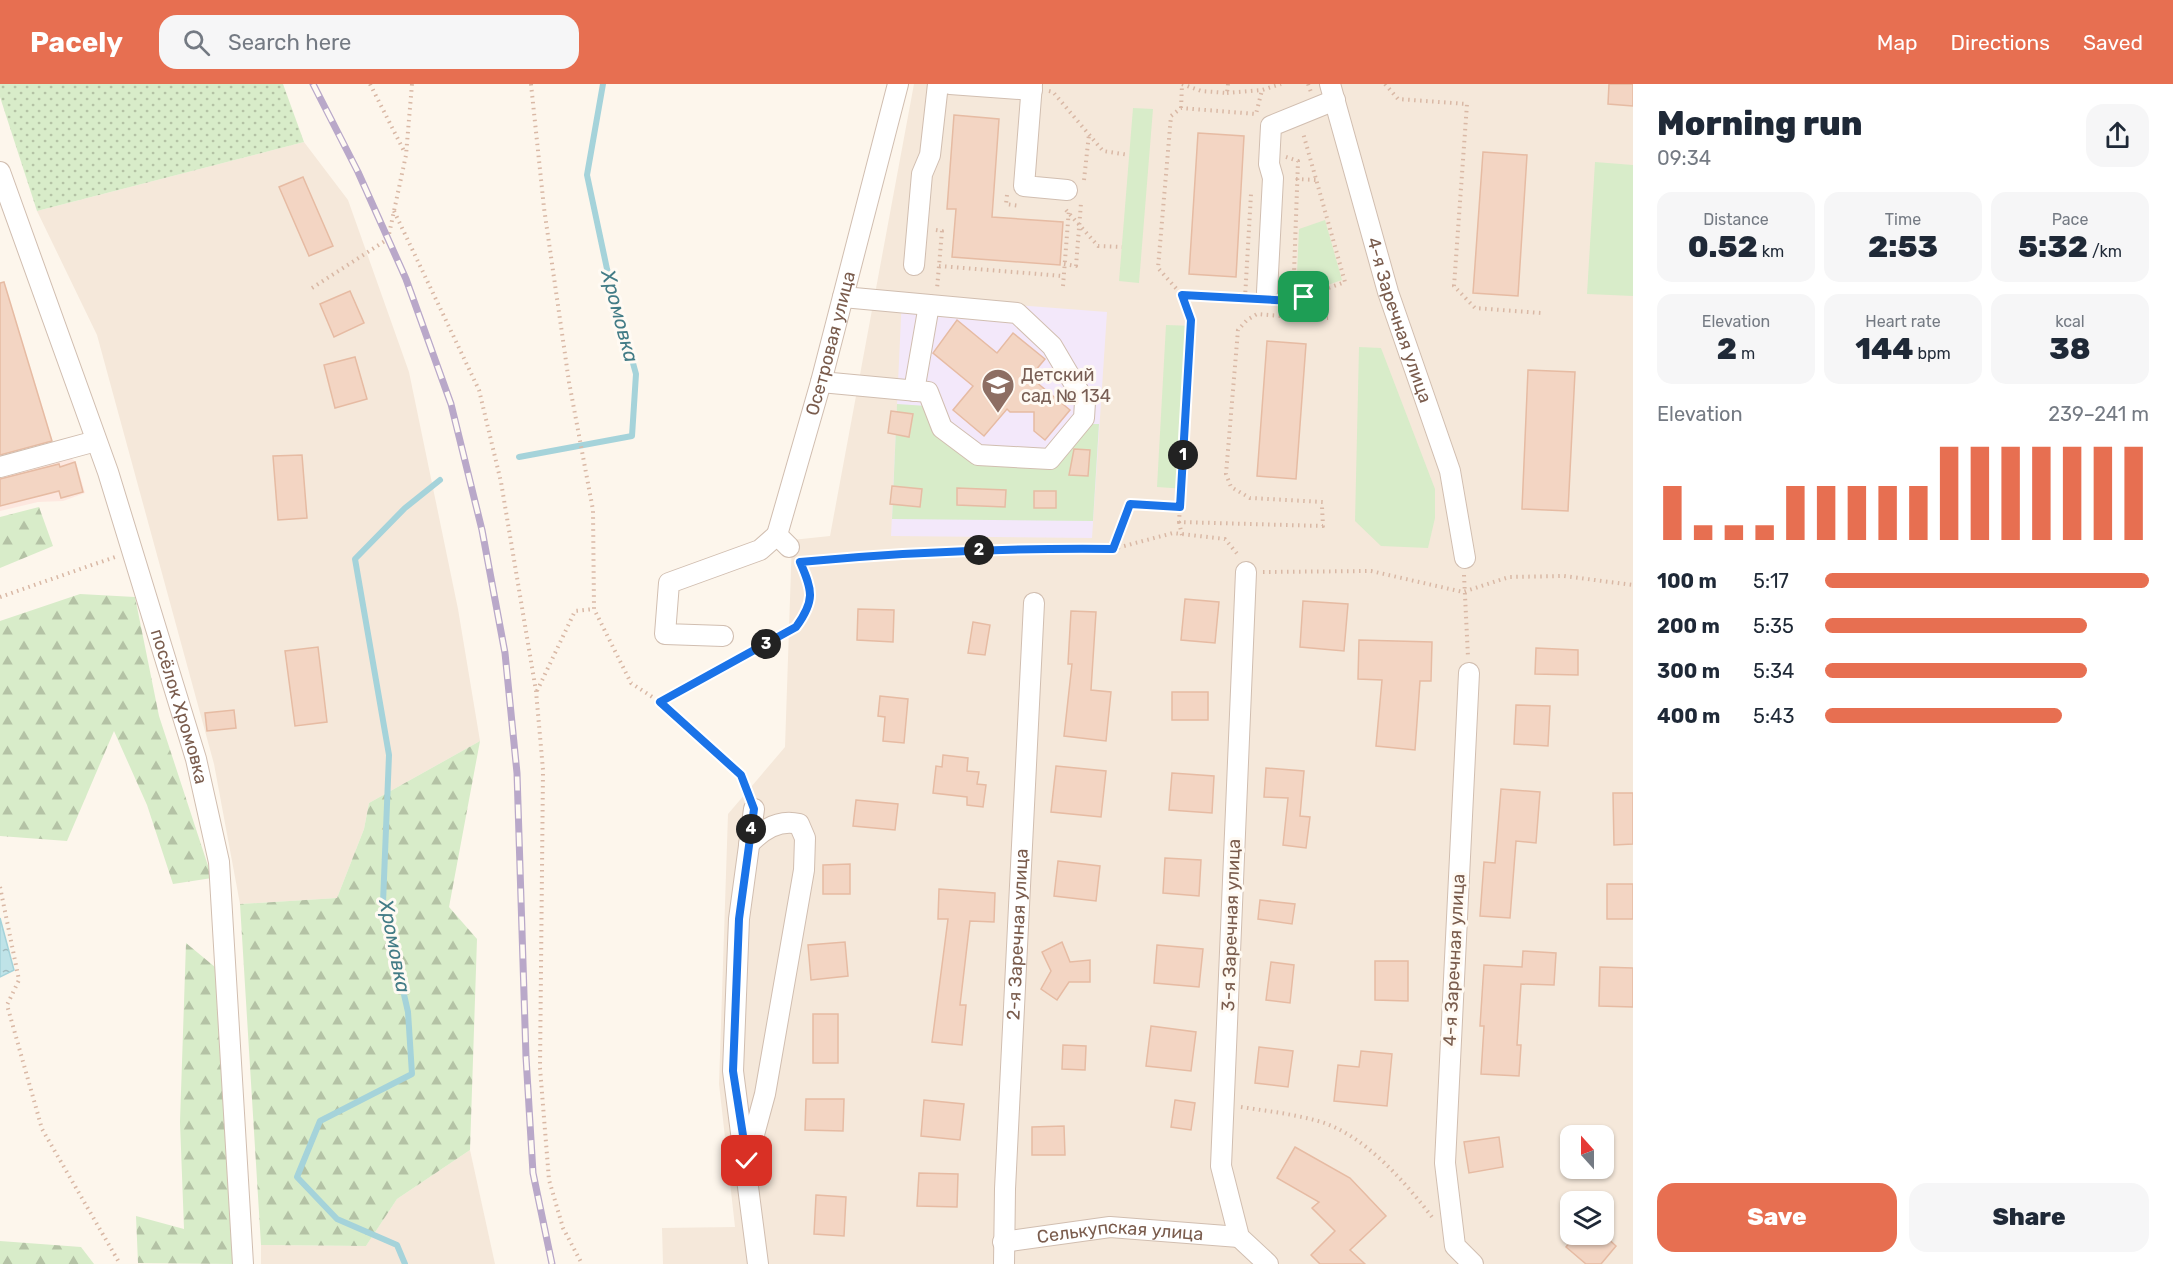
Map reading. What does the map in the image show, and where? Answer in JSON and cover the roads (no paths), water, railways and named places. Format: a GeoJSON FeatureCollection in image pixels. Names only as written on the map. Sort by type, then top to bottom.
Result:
{"type":"FeatureCollection","features":[{"type":"Feature","properties":{"kind":"street","name":"Осетровая улица"},"geometry":{"type":"LineString","coordinates":[[723,636],[665,634],[669,583],[760,550],[789,548],[821,382],[898,84]]}},
{"type":"Feature","properties":{"kind":"street"},"geometry":{"type":"LineString","coordinates":[[914,265],[922,174],[930,155],[938,84]]}},
{"type":"Feature","properties":{"kind":"street"},"geometry":{"type":"LineString","coordinates":[[950,84],[1032,87],[1024,186],[1068,195]]}},
{"type":"Feature","properties":{"kind":"street"},"geometry":{"type":"LineString","coordinates":[[1266,297],[1273,178],[1269,164],[1271,126],[1298,115],[1333,92]]}},
{"type":"Feature","properties":{"kind":"street","name":"4-я Заречная улица"},"geometry":{"type":"LineString","coordinates":[[1333,92],[1388,292],[1450,471],[1465,558]]}},
{"type":"Feature","properties":{"kind":"street","name":"посёлок Хромовка"},"geometry":{"type":"LineString","coordinates":[[0,172],[96,441],[132,551],[196,759],[219,862],[243,1264]]}},
{"type":"Feature","properties":{"kind":"street"},"geometry":{"type":"LineString","coordinates":[[821,382],[928,392],[942,428],[978,454],[1050,459],[1084,418],[1085,402],[1052,346],[1017,313],[843,297]]}},
{"type":"Feature","properties":{"kind":"street"},"geometry":{"type":"LineString","coordinates":[[914,390],[929,305]]}},
{"type":"Feature","properties":{"kind":"street"},"geometry":{"type":"LineString","coordinates":[[0,467],[96,441]]}},
{"type":"Feature","properties":{"kind":"street","name":"3-я Заречная улица"},"geometry":{"type":"LineString","coordinates":[[1239,1237],[1221,1166],[1246,572]]}},
{"type":"Feature","properties":{"kind":"street","name":"2-я Заречная улица"},"geometry":{"type":"LineString","coordinates":[[1004,1264],[1003,1242],[1034,603]]}},
{"type":"Feature","properties":{"kind":"street","name":"4-я Заречная улица"},"geometry":{"type":"LineString","coordinates":[[1469,673],[1445,1163],[1455,1246],[1473,1264]]}},
{"type":"Feature","properties":{"kind":"street"},"geometry":{"type":"LineString","coordinates":[[754,809],[739,919],[733,1071],[747,1161],[758,1264]]}},
{"type":"Feature","properties":{"kind":"street"},"geometry":{"type":"LineString","coordinates":[[747,1161],[765,1094],[804,870],[805,838],[799,824],[792,822],[774,826],[759,833],[749,844]]}},
{"type":"Feature","properties":{"kind":"street","name":"Селькупская улица"},"geometry":{"type":"LineString","coordinates":[[1003,1242],[1110,1227],[1239,1237]]}},
{"type":"Feature","properties":{"kind":"street"},"geometry":{"type":"LineString","coordinates":[[1239,1237],[1268,1264]]}},
{"type":"Feature","properties":{"kind":"water"},"geometry":{"type":"Polygon","coordinates":[[[0,918],[14,970],[0,977],[0,918]]]}},
{"type":"Feature","properties":{"kind":"waterway","name":"Хромовка"},"geometry":{"type":"LineString","coordinates":[[519,457],[632,436],[636,374],[607,269],[587,175],[603,84]]}},
{"type":"Feature","properties":{"kind":"waterway","name":"Хромовка"},"geometry":{"type":"LineString","coordinates":[[405,1264],[397,1245],[337,1219],[297,1177],[320,1121],[412,1074],[408,1012],[383,903],[389,755],[355,559],[405,508],[440,480]]}},
{"type":"Feature","properties":{"kind":"railway"},"geometry":{"type":"LineString","coordinates":[[313,84],[358,172],[406,279],[451,404],[482,530],[505,653],[517,773],[526,1057],[533,1173],[552,1264]]}},
{"type":"Feature","properties":{"kind":"place","name":"Детский сад № 134"},"geometry":{"type":"Point","coordinates":[998,414]}}]}
